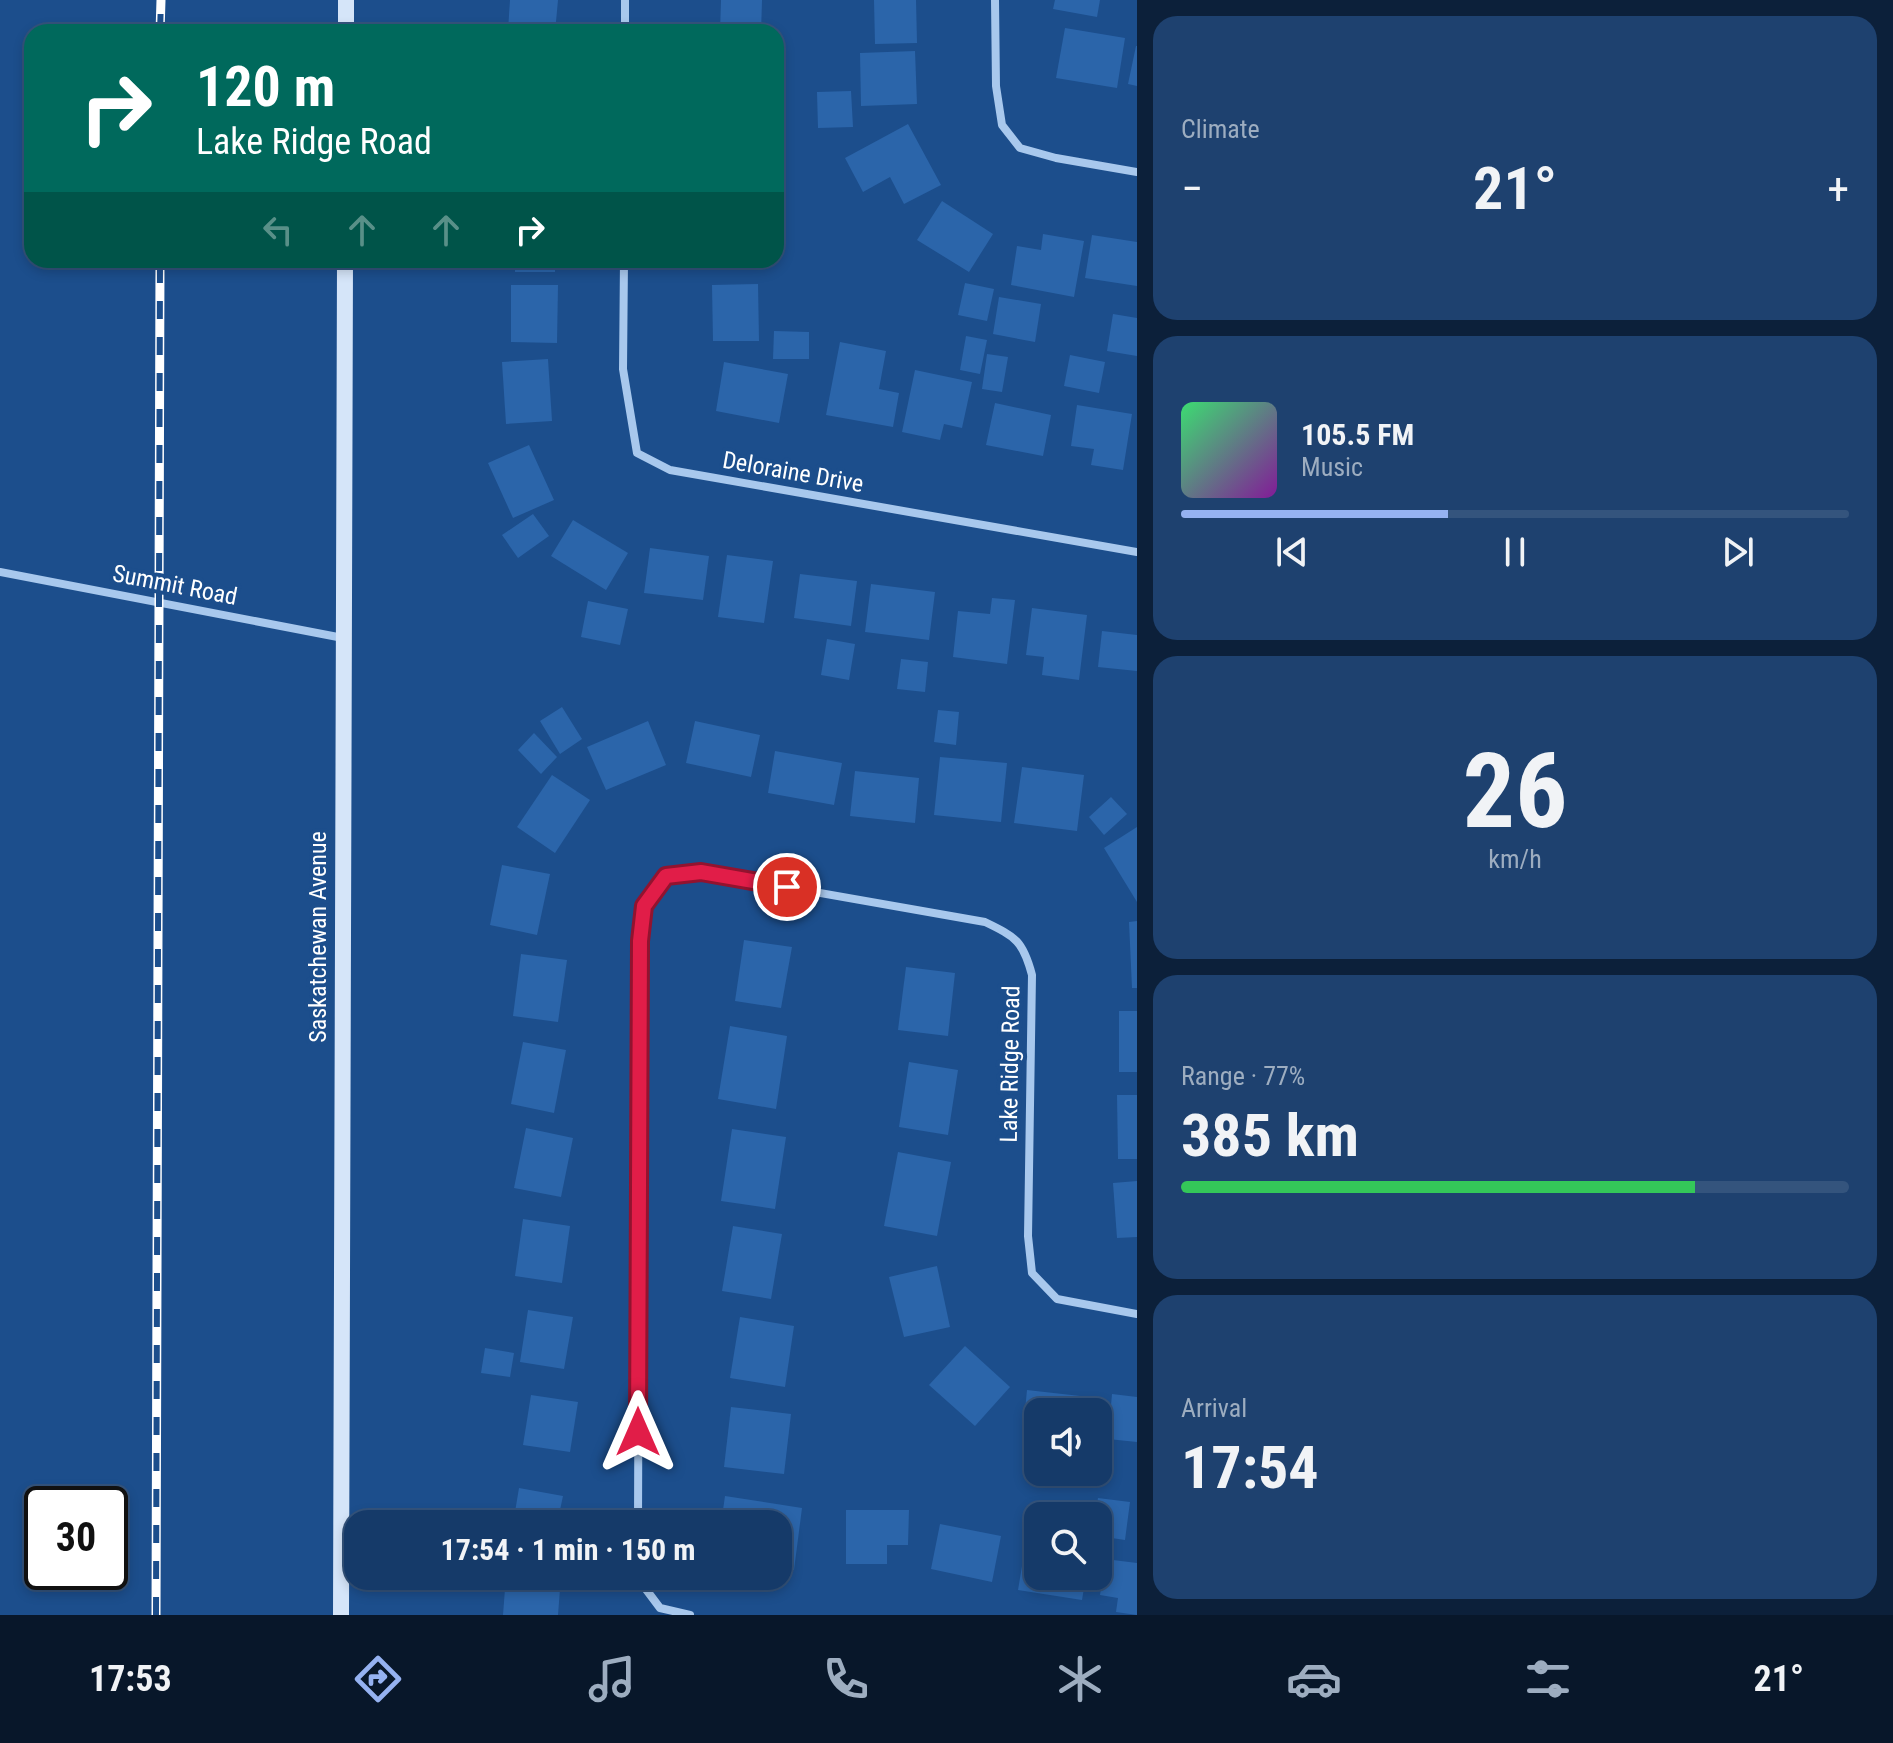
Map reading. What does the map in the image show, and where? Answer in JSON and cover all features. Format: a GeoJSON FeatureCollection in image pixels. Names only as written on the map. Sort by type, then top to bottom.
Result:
{"type":"FeatureCollection","features":[{"type":"Feature","properties":{"kind":"main road"},"geometry":{"type":"LineString","coordinates":[[346,0],[346,24]]}},
{"type":"Feature","properties":{"kind":"main road","name":"Saskatchewan Avenue"},"geometry":{"type":"LineString","coordinates":[[341,1615],[345,268]]}},
{"type":"Feature","properties":{"kind":"street"},"geometry":{"type":"LineString","coordinates":[[625,0],[625,24]]}},
{"type":"Feature","properties":{"kind":"street"},"geometry":{"type":"LineString","coordinates":[[995,0],[996,86],[1002,125],[1020,148],[1056,158],[1137,172]]}},
{"type":"Feature","properties":{"kind":"street","name":"Deloraine Drive"},"geometry":{"type":"LineString","coordinates":[[624,268],[623,369],[637,453],[670,470],[1137,552]]}},
{"type":"Feature","properties":{"kind":"street","name":"Summit Road"},"geometry":{"type":"LineString","coordinates":[[0,572],[343,638]]}},
{"type":"Feature","properties":{"kind":"street","name":"Lake Ridge Road"},"geometry":{"type":"LineString","coordinates":[[638,1510],[640,941],[644,906],[666,876],[701,872],[985,922],[1010,934],[1026,951],[1032,975],[1028,1236],[1032,1273],[1057,1299],[1137,1314]]}},
{"type":"Feature","properties":{"kind":"street"},"geometry":{"type":"LineString","coordinates":[[646,1590],[660,1608],[690,1615]]}},
{"type":"Feature","properties":{"kind":"building"},"geometry":{"type":"Polygon","coordinates":[[[510,0],[558,0],[556,24],[508,24],[510,0]]]}},
{"type":"Feature","properties":{"kind":"building"},"geometry":{"type":"Polygon","coordinates":[[[721,0],[762,0],[761,24],[720,24],[721,0]]]}},
{"type":"Feature","properties":{"kind":"building"},"geometry":{"type":"Polygon","coordinates":[[[874,0],[916,0],[917,43],[875,44],[874,0]]]}},
{"type":"Feature","properties":{"kind":"building"},"geometry":{"type":"Polygon","coordinates":[[[1055,0],[1100,0],[1097,17],[1053,9],[1055,0]]]}},
{"type":"Feature","properties":{"kind":"building"},"geometry":{"type":"Polygon","coordinates":[[[1065,28],[1125,38],[1117,88],[1056,78],[1065,28]]]}},
{"type":"Feature","properties":{"kind":"building"},"geometry":{"type":"Polygon","coordinates":[[[1137,46],[1137,86],[1128,84],[1137,46]]]}},
{"type":"Feature","properties":{"kind":"building"},"geometry":{"type":"Polygon","coordinates":[[[915,51],[917,104],[861,106],[860,53],[915,51]]]}},
{"type":"Feature","properties":{"kind":"building"},"geometry":{"type":"Polygon","coordinates":[[[851,91],[853,127],[818,128],[817,92],[851,91]]]}},
{"type":"Feature","properties":{"kind":"building"},"geometry":{"type":"Polygon","coordinates":[[[908,124],[941,185],[904,204],[890,177],[863,192],[845,158],[908,124]]]}},
{"type":"Feature","properties":{"kind":"building"},"geometry":{"type":"Polygon","coordinates":[[[942,201],[993,234],[969,272],[917,240],[942,201]]]}},
{"type":"Feature","properties":{"kind":"building"},"geometry":{"type":"Polygon","coordinates":[[[1043,234],[1084,241],[1074,297],[1011,285],[1017,246],[1041,250],[1043,234]]]}},
{"type":"Feature","properties":{"kind":"building"},"geometry":{"type":"Polygon","coordinates":[[[1092,235],[1137,242],[1137,286],[1085,278],[1092,235]]]}},
{"type":"Feature","properties":{"kind":"building"},"geometry":{"type":"Polygon","coordinates":[[[515,268],[555,268],[555,272],[515,272],[515,268]]]}},
{"type":"Feature","properties":{"kind":"building"},"geometry":{"type":"Polygon","coordinates":[[[710,268],[743,268],[743,269],[710,268]]]}},
{"type":"Feature","properties":{"kind":"building"},"geometry":{"type":"Polygon","coordinates":[[[965,283],[994,289],[987,321],[958,315],[965,283]]]}},
{"type":"Feature","properties":{"kind":"building"},"geometry":{"type":"Polygon","coordinates":[[[758,284],[759,341],[713,341],[712,285],[758,284]]]}},
{"type":"Feature","properties":{"kind":"building"},"geometry":{"type":"Polygon","coordinates":[[[511,285],[558,285],[557,343],[511,342],[511,285]]]}},
{"type":"Feature","properties":{"kind":"building"},"geometry":{"type":"Polygon","coordinates":[[[999,297],[1041,304],[1035,342],[993,334],[999,297]]]}},
{"type":"Feature","properties":{"kind":"building"},"geometry":{"type":"Polygon","coordinates":[[[1113,314],[1137,318],[1137,356],[1107,351],[1113,314]]]}},
{"type":"Feature","properties":{"kind":"building"},"geometry":{"type":"Polygon","coordinates":[[[774,331],[809,332],[809,359],[773,359],[774,331]]]}},
{"type":"Feature","properties":{"kind":"building"},"geometry":{"type":"Polygon","coordinates":[[[966,336],[987,340],[980,374],[960,370],[966,336]]]}},
{"type":"Feature","properties":{"kind":"building"},"geometry":{"type":"Polygon","coordinates":[[[840,342],[886,351],[879,389],[899,393],[893,427],[826,415],[840,342]]]}},
{"type":"Feature","properties":{"kind":"building"},"geometry":{"type":"Polygon","coordinates":[[[987,354],[1008,357],[1002,392],[982,389],[987,354]]]}},
{"type":"Feature","properties":{"kind":"building"},"geometry":{"type":"Polygon","coordinates":[[[1070,355],[1105,362],[1099,393],[1064,386],[1070,355]]]}},
{"type":"Feature","properties":{"kind":"building"},"geometry":{"type":"Polygon","coordinates":[[[548,359],[552,421],[506,424],[502,362],[548,359]]]}},
{"type":"Feature","properties":{"kind":"building"},"geometry":{"type":"Polygon","coordinates":[[[724,362],[788,374],[779,423],[716,411],[724,362]]]}},
{"type":"Feature","properties":{"kind":"building"},"geometry":{"type":"Polygon","coordinates":[[[915,370],[972,382],[962,428],[944,424],[940,440],[902,432],[915,370]]]}},
{"type":"Feature","properties":{"kind":"building"},"geometry":{"type":"Polygon","coordinates":[[[995,403],[1051,415],[1043,456],[986,445],[995,403]]]}},
{"type":"Feature","properties":{"kind":"building"},"geometry":{"type":"Polygon","coordinates":[[[1077,405],[1132,414],[1123,470],[1091,465],[1094,449],[1071,446],[1077,405]]]}},
{"type":"Feature","properties":{"kind":"building"},"geometry":{"type":"Polygon","coordinates":[[[529,445],[554,500],[513,518],[488,463],[529,445]]]}},
{"type":"Feature","properties":{"kind":"building"},"geometry":{"type":"Polygon","coordinates":[[[533,514],[549,536],[518,558],[502,535],[533,514]]]}},
{"type":"Feature","properties":{"kind":"building"},"geometry":{"type":"Polygon","coordinates":[[[573,520],[628,553],[606,590],[551,556],[573,520]]]}},
{"type":"Feature","properties":{"kind":"building"},"geometry":{"type":"Polygon","coordinates":[[[650,548],[709,556],[703,600],[644,593],[650,548]]]}},
{"type":"Feature","properties":{"kind":"building"},"geometry":{"type":"Polygon","coordinates":[[[727,555],[773,561],[764,623],[718,617],[727,555]]]}},
{"type":"Feature","properties":{"kind":"building"},"geometry":{"type":"Polygon","coordinates":[[[800,574],[857,581],[851,626],[794,618],[800,574]]]}},
{"type":"Feature","properties":{"kind":"building"},"geometry":{"type":"Polygon","coordinates":[[[871,584],[935,592],[929,640],[865,632],[871,584]]]}},
{"type":"Feature","properties":{"kind":"building"},"geometry":{"type":"Polygon","coordinates":[[[992,598],[1015,600],[1007,664],[953,657],[958,611],[990,614],[992,598]]]}},
{"type":"Feature","properties":{"kind":"building"},"geometry":{"type":"Polygon","coordinates":[[[588,601],[628,609],[620,645],[581,637],[588,601]]]}},
{"type":"Feature","properties":{"kind":"building"},"geometry":{"type":"Polygon","coordinates":[[[1032,608],[1087,615],[1079,680],[1042,675],[1044,657],[1026,655],[1032,608]]]}},
{"type":"Feature","properties":{"kind":"building"},"geometry":{"type":"Polygon","coordinates":[[[1102,631],[1137,635],[1137,671],[1098,667],[1102,631]]]}},
{"type":"Feature","properties":{"kind":"building"},"geometry":{"type":"Polygon","coordinates":[[[827,639],[855,644],[849,680],[821,675],[827,639]]]}},
{"type":"Feature","properties":{"kind":"building"},"geometry":{"type":"Polygon","coordinates":[[[901,659],[928,662],[925,692],[897,689],[901,659]]]}},
{"type":"Feature","properties":{"kind":"building"},"geometry":{"type":"Polygon","coordinates":[[[562,707],[582,739],[560,754],[540,721],[562,707]]]}},
{"type":"Feature","properties":{"kind":"building"},"geometry":{"type":"Polygon","coordinates":[[[938,710],[959,712],[956,745],[934,742],[938,710]]]}},
{"type":"Feature","properties":{"kind":"building"},"geometry":{"type":"Polygon","coordinates":[[[648,721],[666,765],[606,790],[587,747],[648,721]]]}},
{"type":"Feature","properties":{"kind":"building"},"geometry":{"type":"Polygon","coordinates":[[[695,721],[760,735],[751,777],[686,763],[695,721]]]}},
{"type":"Feature","properties":{"kind":"building"},"geometry":{"type":"Polygon","coordinates":[[[534,733],[557,757],[541,774],[518,750],[534,733]]]}},
{"type":"Feature","properties":{"kind":"building"},"geometry":{"type":"Polygon","coordinates":[[[775,751],[842,763],[834,805],[768,793],[775,751]]]}},
{"type":"Feature","properties":{"kind":"building"},"geometry":{"type":"Polygon","coordinates":[[[940,757],[1007,763],[1001,822],[934,815],[940,757]]]}},
{"type":"Feature","properties":{"kind":"building"},"geometry":{"type":"Polygon","coordinates":[[[1022,767],[1084,775],[1077,831],[1014,823],[1022,767]]]}},
{"type":"Feature","properties":{"kind":"building"},"geometry":{"type":"Polygon","coordinates":[[[855,771],[919,778],[915,823],[850,816],[855,771]]]}},
{"type":"Feature","properties":{"kind":"building"},"geometry":{"type":"Polygon","coordinates":[[[552,775],[590,800],[555,853],[517,827],[552,775]]]}},
{"type":"Feature","properties":{"kind":"building"},"geometry":{"type":"Polygon","coordinates":[[[1111,797],[1127,814],[1104,835],[1089,817],[1111,797]]]}},
{"type":"Feature","properties":{"kind":"building"},"geometry":{"type":"Polygon","coordinates":[[[1137,827],[1137,902],[1104,848],[1137,827]]]}},
{"type":"Feature","properties":{"kind":"building"},"geometry":{"type":"Polygon","coordinates":[[[502,865],[550,874],[537,935],[490,925],[502,865]]]}},
{"type":"Feature","properties":{"kind":"building"},"geometry":{"type":"Polygon","coordinates":[[[1137,921],[1137,988],[1132,988],[1129,922],[1137,921]]]}},
{"type":"Feature","properties":{"kind":"building"},"geometry":{"type":"Polygon","coordinates":[[[744,940],[792,947],[781,1008],[735,1001],[744,940]]]}},
{"type":"Feature","properties":{"kind":"building"},"geometry":{"type":"Polygon","coordinates":[[[521,954],[567,960],[558,1022],[513,1016],[521,954]]]}},
{"type":"Feature","properties":{"kind":"building"},"geometry":{"type":"Polygon","coordinates":[[[906,967],[955,973],[948,1036],[898,1030],[906,967]]]}},
{"type":"Feature","properties":{"kind":"building"},"geometry":{"type":"Polygon","coordinates":[[[1119,1011],[1137,1011],[1137,1072],[1119,1072],[1119,1011]]]}},
{"type":"Feature","properties":{"kind":"building"},"geometry":{"type":"Polygon","coordinates":[[[730,1026],[787,1036],[776,1109],[718,1099],[730,1026]]]}},
{"type":"Feature","properties":{"kind":"building"},"geometry":{"type":"Polygon","coordinates":[[[523,1042],[566,1050],[554,1113],[511,1104],[523,1042]]]}},
{"type":"Feature","properties":{"kind":"building"},"geometry":{"type":"Polygon","coordinates":[[[909,1062],[958,1070],[948,1135],[899,1127],[909,1062]]]}},
{"type":"Feature","properties":{"kind":"building"},"geometry":{"type":"Polygon","coordinates":[[[1117,1095],[1137,1095],[1137,1159],[1118,1159],[1117,1095]]]}},
{"type":"Feature","properties":{"kind":"building"},"geometry":{"type":"Polygon","coordinates":[[[526,1128],[573,1138],[561,1197],[514,1188],[526,1128]]]}},
{"type":"Feature","properties":{"kind":"building"},"geometry":{"type":"Polygon","coordinates":[[[732,1129],[786,1137],[775,1209],[721,1201],[732,1129]]]}},
{"type":"Feature","properties":{"kind":"building"},"geometry":{"type":"Polygon","coordinates":[[[898,1152],[951,1162],[937,1236],[884,1226],[898,1152]]]}},
{"type":"Feature","properties":{"kind":"building"},"geometry":{"type":"Polygon","coordinates":[[[1137,1181],[1137,1237],[1117,1238],[1113,1183],[1137,1181]]]}},
{"type":"Feature","properties":{"kind":"building"},"geometry":{"type":"Polygon","coordinates":[[[523,1219],[570,1226],[562,1283],[515,1276],[523,1219]]]}},
{"type":"Feature","properties":{"kind":"building"},"geometry":{"type":"Polygon","coordinates":[[[733,1226],[782,1234],[771,1299],[722,1291],[733,1226]]]}},
{"type":"Feature","properties":{"kind":"building"},"geometry":{"type":"Polygon","coordinates":[[[937,1266],[950,1327],[904,1337],[889,1277],[937,1266]]]}},
{"type":"Feature","properties":{"kind":"building"},"geometry":{"type":"Polygon","coordinates":[[[528,1310],[573,1317],[564,1369],[520,1362],[528,1310]]]}},
{"type":"Feature","properties":{"kind":"building"},"geometry":{"type":"Polygon","coordinates":[[[740,1317],[794,1326],[785,1387],[730,1378],[740,1317]]]}},
{"type":"Feature","properties":{"kind":"building"},"geometry":{"type":"Polygon","coordinates":[[[965,1346],[1010,1387],[975,1426],[929,1385],[965,1346]]]}},
{"type":"Feature","properties":{"kind":"building"},"geometry":{"type":"Polygon","coordinates":[[[485,1348],[514,1353],[510,1377],[481,1373],[485,1348]]]}},
{"type":"Feature","properties":{"kind":"building"},"geometry":{"type":"Polygon","coordinates":[[[1027,1390],[1098,1398],[1026,1398],[1027,1390]]]}},
{"type":"Feature","properties":{"kind":"building"},"geometry":{"type":"Polygon","coordinates":[[[1112,1394],[1137,1397],[1137,1442],[1112,1439],[1112,1394]]]}},
{"type":"Feature","properties":{"kind":"building"},"geometry":{"type":"Polygon","coordinates":[[[531,1395],[578,1402],[570,1452],[523,1445],[531,1395]]]}},
{"type":"Feature","properties":{"kind":"building"},"geometry":{"type":"Polygon","coordinates":[[[731,1407],[791,1414],[784,1474],[724,1467],[731,1407]]]}},
{"type":"Feature","properties":{"kind":"building"},"geometry":{"type":"Polygon","coordinates":[[[519,1488],[563,1496],[560,1510],[515,1510],[519,1488]]]}},
{"type":"Feature","properties":{"kind":"building"},"geometry":{"type":"Polygon","coordinates":[[[725,1496],[802,1508],[794,1570],[792,1510],[723,1510],[725,1496]]]}},
{"type":"Feature","properties":{"kind":"building"},"geometry":{"type":"Polygon","coordinates":[[[1098,1498],[1130,1502],[1125,1540],[1112,1538],[1112,1502],[1097,1502],[1098,1498]]]}},
{"type":"Feature","properties":{"kind":"building"},"geometry":{"type":"Polygon","coordinates":[[[846,1510],[909,1510],[908,1545],[887,1545],[887,1564],[846,1564],[846,1510]]]}},
{"type":"Feature","properties":{"kind":"building"},"geometry":{"type":"Polygon","coordinates":[[[940,1524],[1001,1536],[992,1582],[931,1569],[940,1524]]]}},
{"type":"Feature","properties":{"kind":"building"},"geometry":{"type":"Polygon","coordinates":[[[1024,1554],[1024,1590],[1084,1590],[1082,1600],[1018,1590],[1024,1554]]]}},
{"type":"Feature","properties":{"kind":"building"},"geometry":{"type":"Polygon","coordinates":[[[1112,1560],[1137,1563],[1137,1615],[1116,1612],[1118,1598],[1100,1595],[1101,1590],[1112,1590],[1112,1560]]]}},
{"type":"Feature","properties":{"kind":"building"},"geometry":{"type":"Polygon","coordinates":[[[505,1590],[560,1590],[558,1615],[503,1615],[505,1590]]]}},
{"type":"Feature","properties":{"kind":"railway"},"geometry":{"type":"LineString","coordinates":[[160,24],[161,0]]}},
{"type":"Feature","properties":{"kind":"railway"},"geometry":{"type":"LineString","coordinates":[[156,1615],[160,268]]}},
{"type":"Feature","properties":{"kind":"route"},"geometry":{"type":"LineString","coordinates":[[638,1432],[640,941],[644,906],[666,876],[701,872],[787,887]]}}]}
